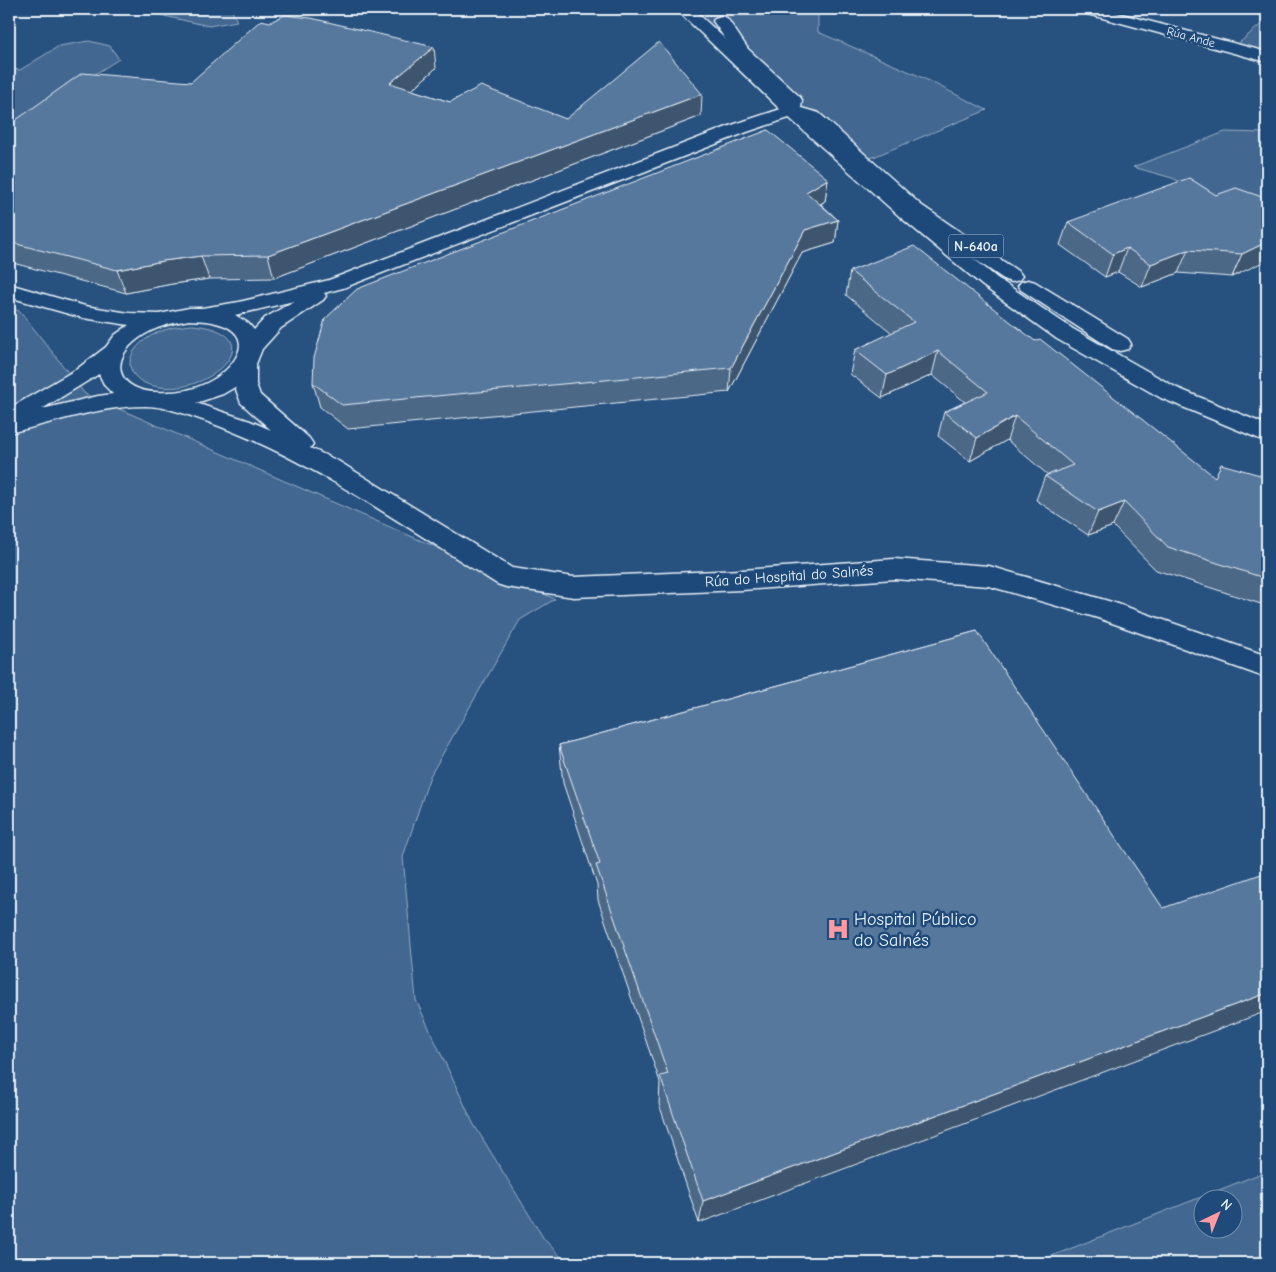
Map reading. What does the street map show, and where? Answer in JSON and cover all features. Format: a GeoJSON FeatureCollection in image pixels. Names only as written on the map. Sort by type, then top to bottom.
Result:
{"type":"FeatureCollection","features":[{"type":"Feature","properties":{"kind":"street","name":"N-640a"},"geometry":{"type":"LineString","coordinates":[[684,9],[792,111],[906,212],[990,282],[1065,334],[1169,393],[1267,434]]}},
{"type":"Feature","properties":{"kind":"street","name":"Rúa Ande"},"geometry":{"type":"LineString","coordinates":[[1085,9],[1267,57]]}},
{"type":"Feature","properties":{"kind":"street","name":"N-640a"},"geometry":{"type":"LineString","coordinates":[[714,15],[925,206],[1012,276],[1081,321],[1182,381],[1267,418]]}},
{"type":"Feature","properties":{"kind":"street"},"geometry":{"type":"LineString","coordinates":[[714,15],[742,52],[793,100],[792,111]]}},
{"type":"Feature","properties":{"kind":"street"},"geometry":{"type":"LineString","coordinates":[[9,418],[85,374],[107,343],[128,336],[160,320],[175,316],[204,314],[239,308],[336,284],[732,131],[792,111],[813,117],[914,209],[1012,276]]}},
{"type":"Feature","properties":{"kind":"street"},"geometry":{"type":"LineString","coordinates":[[9,425],[98,403],[180,399],[213,389],[234,376],[273,323],[336,284]]}},
{"type":"Feature","properties":{"kind":"street"},"geometry":{"type":"LineString","coordinates":[[10,291],[83,312],[129,319],[160,320]]}},
{"type":"Feature","properties":{"kind":"street"},"geometry":{"type":"LineString","coordinates":[[10,291],[107,343]]}},
{"type":"Feature","properties":{"kind":"street"},"geometry":{"type":"LineString","coordinates":[[204,314],[232,321],[245,333],[248,356]]}},
{"type":"Feature","properties":{"kind":"street"},"geometry":{"type":"LineString","coordinates":[[107,343],[108,367],[112,380],[123,392],[150,400]]}},
{"type":"Feature","properties":{"kind":"street","name":"Rúa do Hospital do Salnés"},"geometry":{"type":"LineString","coordinates":[[248,356],[245,384],[249,398],[329,467]]}},
{"type":"Feature","properties":{"kind":"street","name":"Rúa do Hospital do Salnés"},"geometry":{"type":"LineString","coordinates":[[150,400],[203,412],[242,426],[329,467],[506,577],[574,587],[742,580],[894,569],[990,576],[1105,610],[1267,667]]}},
{"type":"Feature","properties":{"kind":"shaded area"},"geometry":{"type":"Polygon","coordinates":[[[148,9],[231,9],[237,21],[209,26],[164,16],[148,9]]]}},
{"type":"Feature","properties":{"kind":"shaded area"},"geometry":{"type":"Polygon","coordinates":[[[685,9],[826,9],[818,14],[818,32],[917,75],[987,110],[854,165],[685,9]]]}},
{"type":"Feature","properties":{"kind":"shaded area"},"geometry":{"type":"Polygon","coordinates":[[[1267,22],[1267,61],[1233,48],[1259,26],[1267,22]]]}},
{"type":"Feature","properties":{"kind":"shaded area"},"geometry":{"type":"Polygon","coordinates":[[[89,41],[110,46],[119,59],[81,83],[9,143],[9,69],[20,70],[59,46],[89,41]]]}},
{"type":"Feature","properties":{"kind":"shaded area"},"geometry":{"type":"Polygon","coordinates":[[[1225,132],[1267,133],[1267,222],[1172,178],[1133,167],[1225,132]]]}},
{"type":"Feature","properties":{"kind":"shaded area"},"geometry":{"type":"Polygon","coordinates":[[[9,308],[20,311],[85,394],[555,599],[520,620],[430,776],[403,857],[416,1000],[473,1123],[544,1239],[567,1263],[9,1263],[9,308]]]}},
{"type":"Feature","properties":{"kind":"shaded area"},"geometry":{"type":"Polygon","coordinates":[[[193,325],[217,330],[230,339],[233,350],[227,362],[215,373],[199,382],[179,387],[148,385],[134,375],[130,361],[132,354],[146,339],[169,329],[193,325]]]}},
{"type":"Feature","properties":{"kind":"shaded area"},"geometry":{"type":"Polygon","coordinates":[[[1267,1171],[1267,1263],[1034,1263],[1194,1200],[1194,1240],[1244,1240],[1244,1190],[1219,1190],[1267,1171]]]}},
{"type":"Feature","properties":{"kind":"building"},"geometry":{"type":"Polygon","coordinates":[[[285,15],[311,18],[434,47],[390,83],[450,102],[481,86],[566,119],[659,42],[702,94],[268,255],[201,256],[117,270],[9,242],[9,125],[82,73],[191,82],[261,20],[270,22],[285,15]]]}},
{"type":"Feature","properties":{"kind":"building"},"geometry":{"type":"Polygon","coordinates":[[[768,130],[828,179],[806,192],[838,220],[805,230],[731,368],[342,405],[313,383],[314,358],[325,319],[357,289],[768,130]]]}},
{"type":"Feature","properties":{"kind":"building"},"geometry":{"type":"Polygon","coordinates":[[[1189,178],[1216,195],[1236,188],[1267,200],[1267,242],[1242,254],[1188,250],[1151,264],[1127,248],[1113,254],[1068,222],[1189,178]]]}},
{"type":"Feature","properties":{"kind":"building"},"geometry":{"type":"Polygon","coordinates":[[[914,246],[1035,341],[1040,339],[1215,477],[1221,464],[1267,477],[1267,579],[1168,547],[1124,502],[1098,512],[1045,476],[1073,465],[1015,416],[977,438],[944,412],[988,392],[938,351],[887,375],[855,350],[914,322],[850,271],[914,246]]]}},
{"type":"Feature","properties":{"kind":"building"},"geometry":{"type":"Polygon","coordinates":[[[977,631],[1163,908],[1267,872],[1267,993],[703,1201],[660,1076],[668,1074],[596,865],[600,864],[559,745],[977,631]]]}},
{"type":"Feature","properties":{"kind":"place","name":"Hospital Público do Salnés"},"geometry":{"type":"Point","coordinates":[838,929]}}]}
